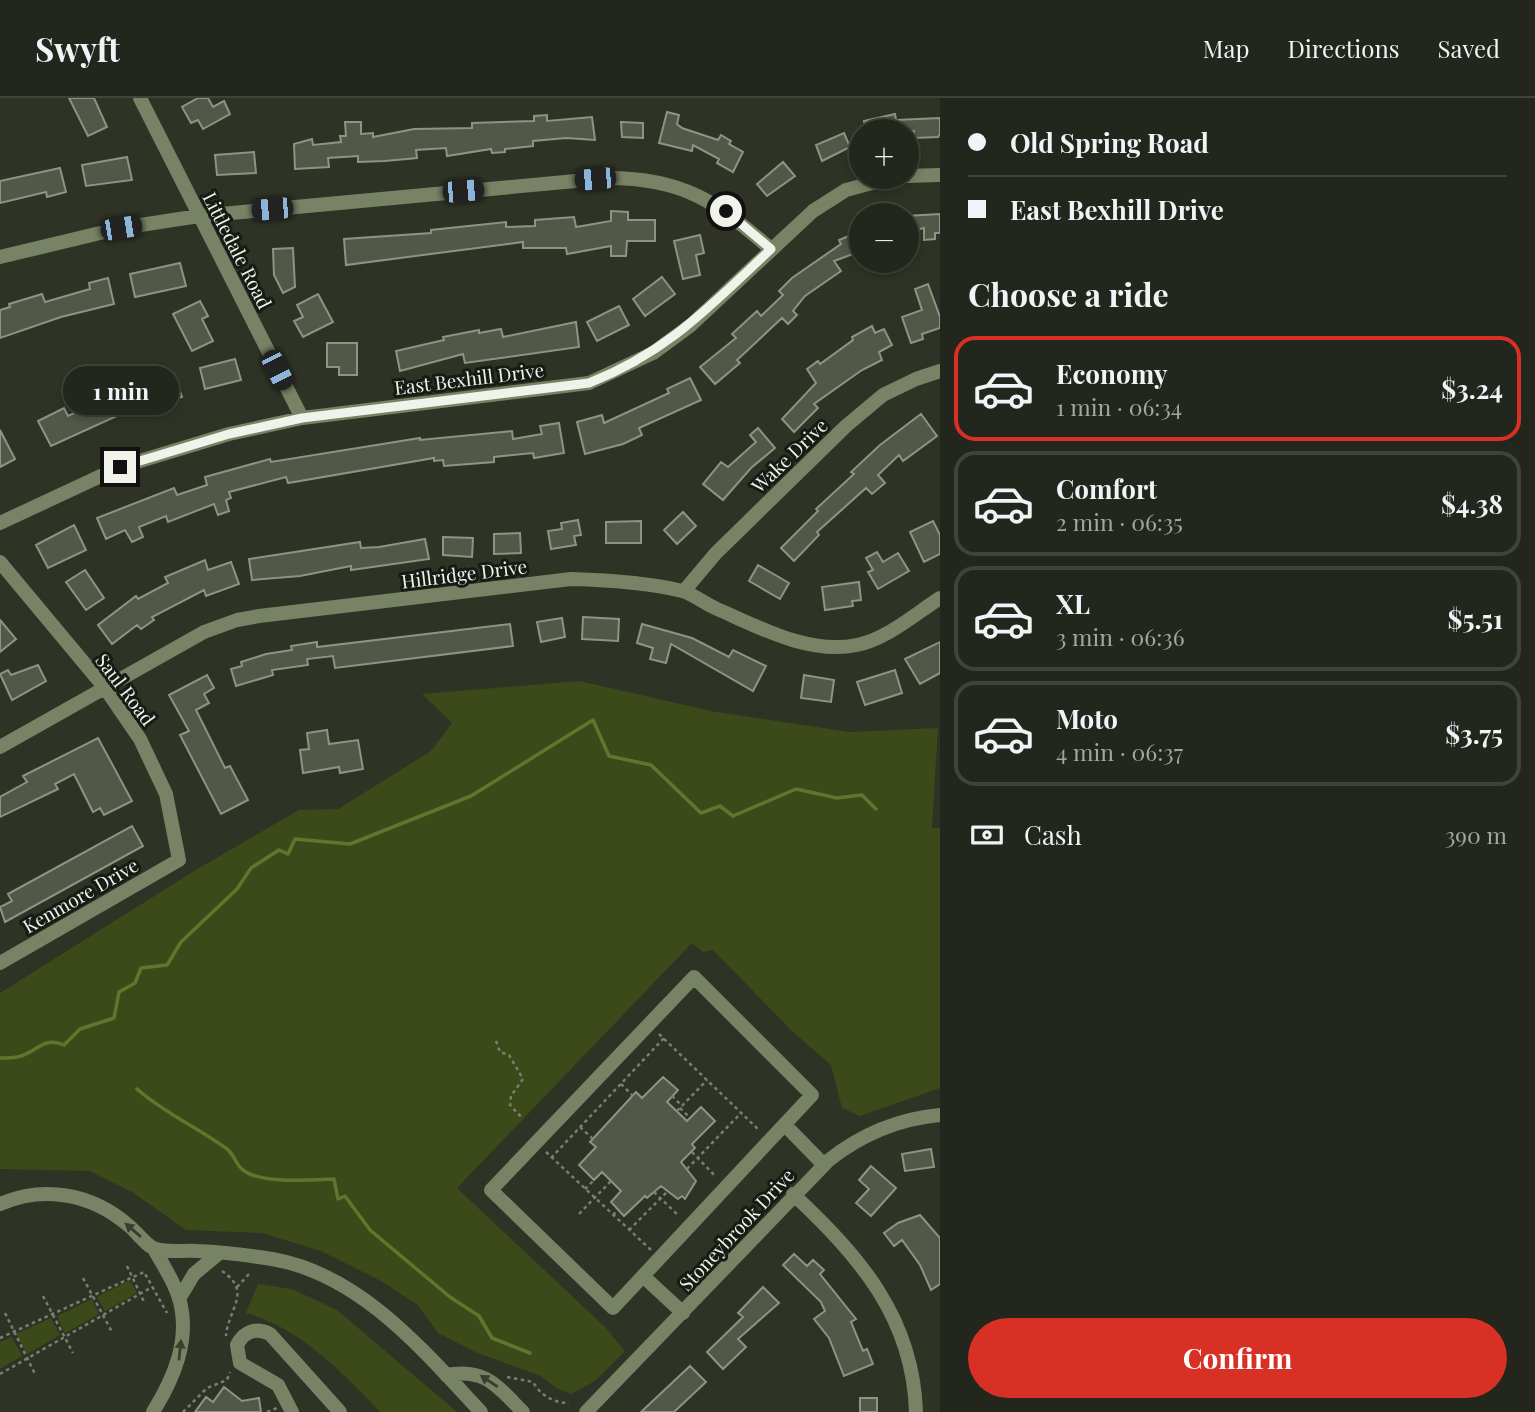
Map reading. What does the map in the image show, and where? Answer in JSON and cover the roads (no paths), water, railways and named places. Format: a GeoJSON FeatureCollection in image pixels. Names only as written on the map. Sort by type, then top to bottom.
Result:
{"type":"FeatureCollection","features":[{"type":"Feature","properties":{"kind":"street","name":"Littledale Road"},"geometry":{"type":"LineString","coordinates":[[140,98],[302,418]]}},
{"type":"Feature","properties":{"kind":"street"},"geometry":{"type":"LineString","coordinates":[[919,176],[940,175]]}},
{"type":"Feature","properties":{"kind":"street"},"geometry":{"type":"LineString","coordinates":[[0,257],[121,228],[199,216],[634,178],[671,185],[716,204],[771,249]]}},
{"type":"Feature","properties":{"kind":"street","name":"East Bexhill Drive"},"geometry":{"type":"LineString","coordinates":[[0,523],[120,467],[229,434],[302,418],[589,383],[624,369],[681,332],[813,211],[850,189]]}},
{"type":"Feature","properties":{"kind":"street","name":"Wake Drive"},"geometry":{"type":"LineString","coordinates":[[684,592],[716,553],[846,426],[883,395],[940,371]]}},
{"type":"Feature","properties":{"kind":"street","name":"Saul Road"},"geometry":{"type":"LineString","coordinates":[[0,562],[105,688],[152,761],[166,794],[179,860]]}},
{"type":"Feature","properties":{"kind":"street","name":"Hillridge Drive"},"geometry":{"type":"LineString","coordinates":[[0,747],[204,632],[258,616],[570,579],[611,580],[684,592],[713,607],[810,646],[834,647],[858,645],[879,637],[940,598]]}},
{"type":"Feature","properties":{"kind":"street","name":"Kenmore Drive"},"geometry":{"type":"LineString","coordinates":[[0,963],[179,860]]}},
{"type":"Feature","properties":{"kind":"street"},"geometry":{"type":"LineString","coordinates":[[694,977],[812,1095],[786,1126],[613,1308],[491,1190],[694,977]]}},
{"type":"Feature","properties":{"kind":"street","name":"Stoneybrook Drive"},"geometry":{"type":"LineString","coordinates":[[586,1412],[683,1313],[793,1194],[824,1165],[857,1138],[912,1118],[940,1115]]}},
{"type":"Feature","properties":{"kind":"street"},"geometry":{"type":"LineString","coordinates":[[786,1126],[824,1165]]}},
{"type":"Feature","properties":{"kind":"street"},"geometry":{"type":"LineString","coordinates":[[1,1201],[58,1194],[85,1198],[96,1202],[126,1223],[154,1249],[179,1299],[181,1338],[178,1366],[153,1412]]}},
{"type":"Feature","properties":{"kind":"street"},"geometry":{"type":"LineString","coordinates":[[793,1194],[834,1232],[868,1271],[891,1310],[907,1353],[916,1391],[916,1412]]}},
{"type":"Feature","properties":{"kind":"street"},"geometry":{"type":"LineString","coordinates":[[154,1249],[276,1259],[331,1278],[361,1296],[446,1374],[481,1412]]}},
{"type":"Feature","properties":{"kind":"street"},"geometry":{"type":"LineString","coordinates":[[179,1299],[194,1274],[218,1254]]}},
{"type":"Feature","properties":{"kind":"street"},"geometry":{"type":"LineString","coordinates":[[643,1276],[683,1313]]}},
{"type":"Feature","properties":{"kind":"street"},"geometry":{"type":"LineString","coordinates":[[286,1410],[278,1385],[266,1376],[248,1371],[240,1363],[237,1345],[245,1334],[259,1330],[270,1334],[340,1412]]}},
{"type":"Feature","properties":{"kind":"street"},"geometry":{"type":"LineString","coordinates":[[446,1374],[479,1374],[495,1384],[523,1412]]}},
{"type":"Feature","properties":{"kind":"waterway"},"geometry":{"type":"LineString","coordinates":[[0,1058],[24,1055],[50,1042],[64,1045],[80,1029],[114,1018],[119,992],[135,983],[141,968],[167,965],[181,942],[237,889],[251,868],[279,850],[288,854],[295,839],[350,844],[471,796],[593,720],[609,756],[651,765],[701,813],[720,806],[733,816],[796,789],[837,798],[862,795],[876,809]]}},
{"type":"Feature","properties":{"kind":"waterway"},"geometry":{"type":"LineString","coordinates":[[137,1089],[227,1149],[241,1168],[251,1174],[287,1180],[334,1179],[338,1199],[345,1196],[370,1230],[450,1297],[479,1316],[492,1338],[530,1353]]}}]}
